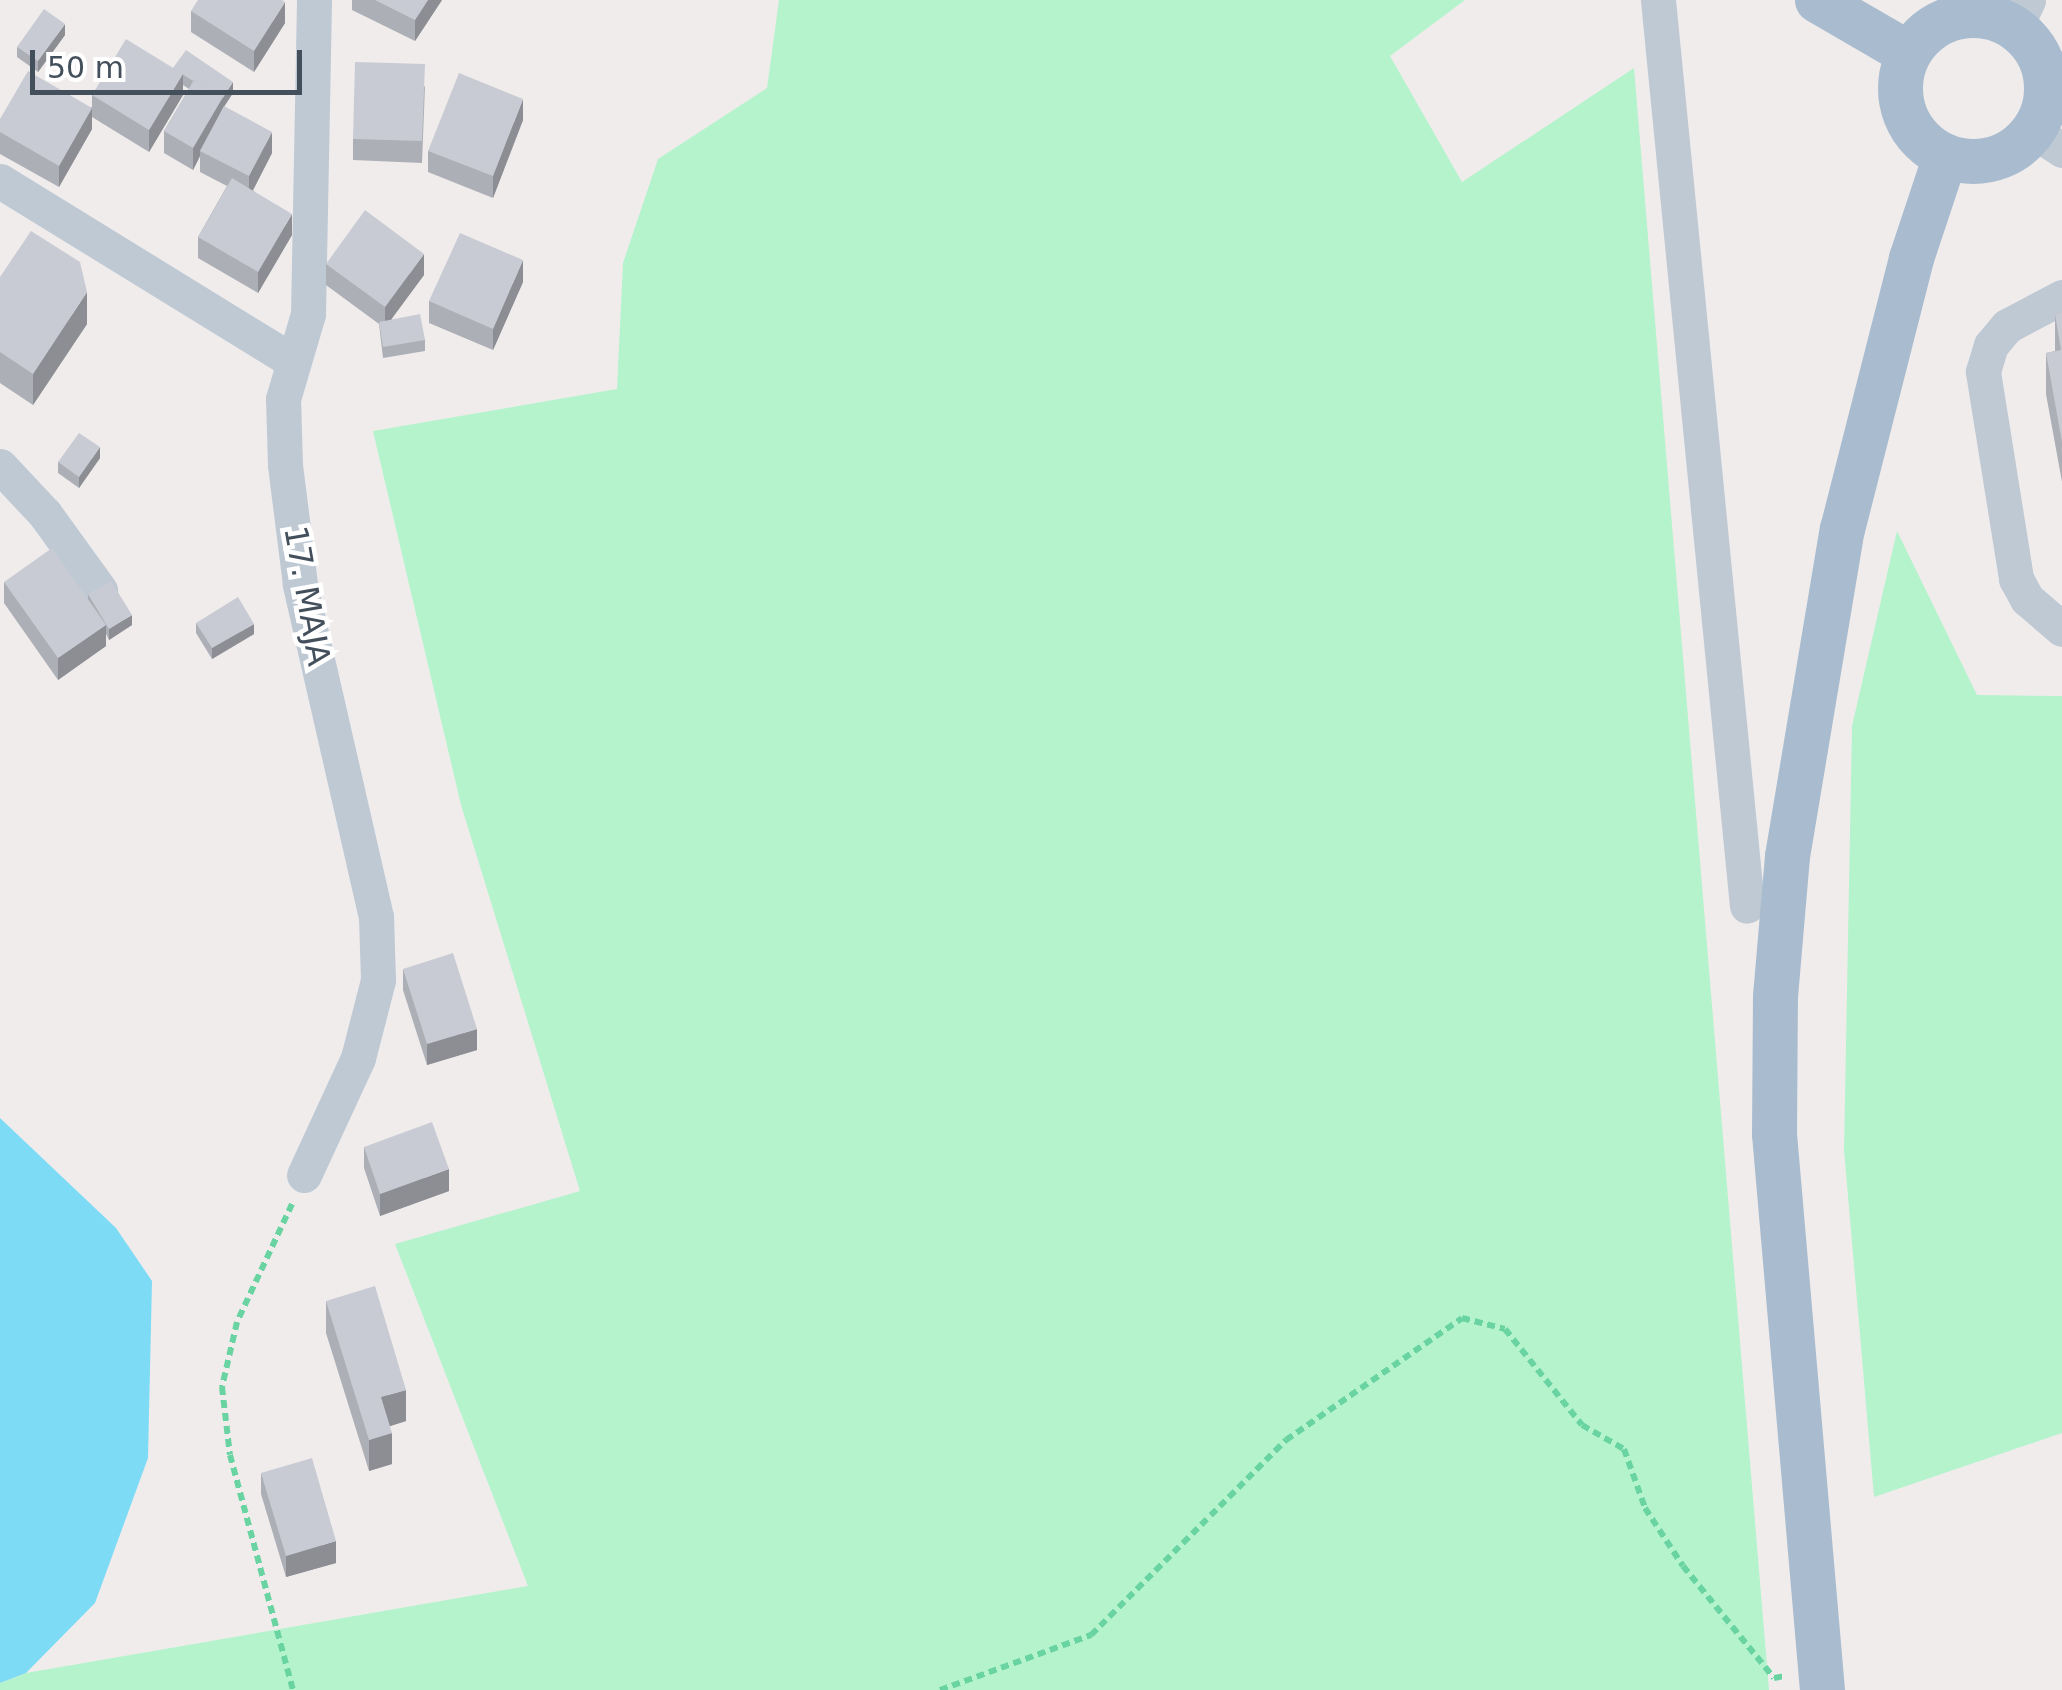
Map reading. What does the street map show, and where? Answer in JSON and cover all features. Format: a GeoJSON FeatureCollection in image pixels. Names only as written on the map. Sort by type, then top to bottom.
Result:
{"type":"FeatureCollection","features":[{"type":"Feature","properties":{"kind":"main road"},"geometry":{"type":"LineString","coordinates":[[1817,0],[1908,53]]}},
{"type":"Feature","properties":{"kind":"main road"},"geometry":{"type":"LineString","coordinates":[[2021,14],[2042,64],[2047,140],[1994,159],[1945,156],[1908,124],[1900,101],[1908,53],[1923,34],[1956,18],[2021,14]]}},
{"type":"Feature","properties":{"kind":"main road"},"geometry":{"type":"LineString","coordinates":[[1821,1681],[1774,1134],[1775,996],[1787,856],[1842,529],[1911,258],[1945,156]]}},
{"type":"Feature","properties":{"kind":"street","name":"17. MAJA"},"geometry":{"type":"LineString","coordinates":[[304,1175],[358,1058],[378,980],[376,918],[300,584],[283,399],[308,314],[314,0]]}},
{"type":"Feature","properties":{"kind":"street"},"geometry":{"type":"LineString","coordinates":[[1658,0],[1746,906]]}},
{"type":"Feature","properties":{"kind":"street"},"geometry":{"type":"LineString","coordinates":[[0,181],[294,361]]}},
{"type":"Feature","properties":{"kind":"street"},"geometry":{"type":"LineString","coordinates":[[2062,298],[2007,326],[1991,345],[1983,372],[2016,579],[2027,599],[2062,629]]}},
{"type":"Feature","properties":{"kind":"street"},"geometry":{"type":"LineString","coordinates":[[0,466],[100,590]]}},
{"type":"Feature","properties":{"kind":"path"},"geometry":{"type":"LineString","coordinates":[[293,1690],[230,1455],[222,1387],[237,1322],[304,1175]]}},
{"type":"Feature","properties":{"kind":"path"},"geometry":{"type":"LineString","coordinates":[[940,1690],[1091,1635],[1286,1440],[1462,1318],[1505,1329],[1582,1425],[1624,1449],[1645,1508],[1774,1678],[1821,1681]]}},
{"type":"Feature","properties":{"kind":"green space"},"geometry":{"type":"Polygon","coordinates":[[[779,0],[1465,0],[1390,56],[1462,182],[1634,68],[1769,1690],[0,1690],[0,1683],[26,1673],[528,1586],[395,1244],[580,1191],[461,805],[373,431],[617,389],[623,263],[658,159],[767,88],[779,0]]]}},
{"type":"Feature","properties":{"kind":"green space"},"geometry":{"type":"Polygon","coordinates":[[[1897,531],[1977,695],[2062,696],[2062,1433],[1874,1497],[1844,1150],[1852,726],[1897,531]]]}},
{"type":"Feature","properties":{"kind":"water"},"geometry":{"type":"Polygon","coordinates":[[[0,1118],[116,1228],[152,1281],[148,1458],[95,1603],[26,1673],[0,1683],[0,1118]]]}},
{"type":"Feature","properties":{"kind":"building"},"geometry":{"type":"Polygon","coordinates":[[[198,0],[285,2],[254,51],[191,11],[198,0]]]}},
{"type":"Feature","properties":{"kind":"building"},"geometry":{"type":"Polygon","coordinates":[[[375,0],[428,0],[415,20],[375,0]]]}},
{"type":"Feature","properties":{"kind":"building"},"geometry":{"type":"Polygon","coordinates":[[[44,9],[65,24],[38,61],[17,47],[44,9]]]}},
{"type":"Feature","properties":{"kind":"building"},"geometry":{"type":"Polygon","coordinates":[[[126,39],[183,74],[149,130],[92,95],[126,39]]]}},
{"type":"Feature","properties":{"kind":"building"},"geometry":{"type":"Polygon","coordinates":[[[186,50],[233,82],[223,98],[173,68],[186,50]]]}},
{"type":"Feature","properties":{"kind":"building"},"geometry":{"type":"Polygon","coordinates":[[[355,62],[425,64],[422,141],[353,139],[355,62]]]}},
{"type":"Feature","properties":{"kind":"building"},"geometry":{"type":"Polygon","coordinates":[[[28,71],[92,108],[59,166],[0,132],[0,119],[28,71]]]}},
{"type":"Feature","properties":{"kind":"building"},"geometry":{"type":"Polygon","coordinates":[[[459,73],[523,99],[493,176],[428,151],[459,73]]]}},
{"type":"Feature","properties":{"kind":"building"},"geometry":{"type":"Polygon","coordinates":[[[194,80],[223,97],[193,148],[164,131],[194,80]]]}},
{"type":"Feature","properties":{"kind":"building"},"geometry":{"type":"Polygon","coordinates":[[[224,106],[272,132],[249,176],[200,151],[224,106]]]}},
{"type":"Feature","properties":{"kind":"building"},"geometry":{"type":"Polygon","coordinates":[[[232,178],[292,214],[258,272],[198,237],[232,178]]]}},
{"type":"Feature","properties":{"kind":"building"},"geometry":{"type":"Polygon","coordinates":[[[365,210],[424,254],[385,307],[326,264],[365,210]]]}},
{"type":"Feature","properties":{"kind":"building"},"geometry":{"type":"Polygon","coordinates":[[[31,231],[80,262],[87,292],[33,374],[0,352],[0,277],[31,231]]]}},
{"type":"Feature","properties":{"kind":"building"},"geometry":{"type":"Polygon","coordinates":[[[460,233],[523,260],[493,329],[429,301],[460,233]]]}},
{"type":"Feature","properties":{"kind":"building"},"geometry":{"type":"Polygon","coordinates":[[[2062,312],[2062,442],[2046,353],[2061,350],[2055,314],[2062,312]]]}},
{"type":"Feature","properties":{"kind":"building"},"geometry":{"type":"Polygon","coordinates":[[[420,314],[425,340],[383,347],[379,322],[420,314]]]}},
{"type":"Feature","properties":{"kind":"building"},"geometry":{"type":"Polygon","coordinates":[[[79,433],[100,447],[79,477],[58,462],[79,433]]]}},
{"type":"Feature","properties":{"kind":"building"},"geometry":{"type":"Polygon","coordinates":[[[52,548],[106,625],[58,658],[4,582],[52,548]]]}},
{"type":"Feature","properties":{"kind":"building"},"geometry":{"type":"Polygon","coordinates":[[[111,581],[132,615],[109,629],[88,594],[111,581]]]}},
{"type":"Feature","properties":{"kind":"building"},"geometry":{"type":"Polygon","coordinates":[[[238,597],[254,624],[212,648],[196,623],[238,597]]]}},
{"type":"Feature","properties":{"kind":"building"},"geometry":{"type":"Polygon","coordinates":[[[453,953],[477,1029],[427,1044],[403,969],[453,953]]]}},
{"type":"Feature","properties":{"kind":"building"},"geometry":{"type":"Polygon","coordinates":[[[432,1122],[449,1169],[380,1194],[364,1147],[432,1122]]]}},
{"type":"Feature","properties":{"kind":"building"},"geometry":{"type":"Polygon","coordinates":[[[375,1286],[406,1390],[381,1397],[392,1433],[369,1440],[326,1301],[375,1286]]]}},
{"type":"Feature","properties":{"kind":"building"},"geometry":{"type":"Polygon","coordinates":[[[312,1458],[336,1541],[286,1556],[261,1473],[312,1458]]]}}]}
